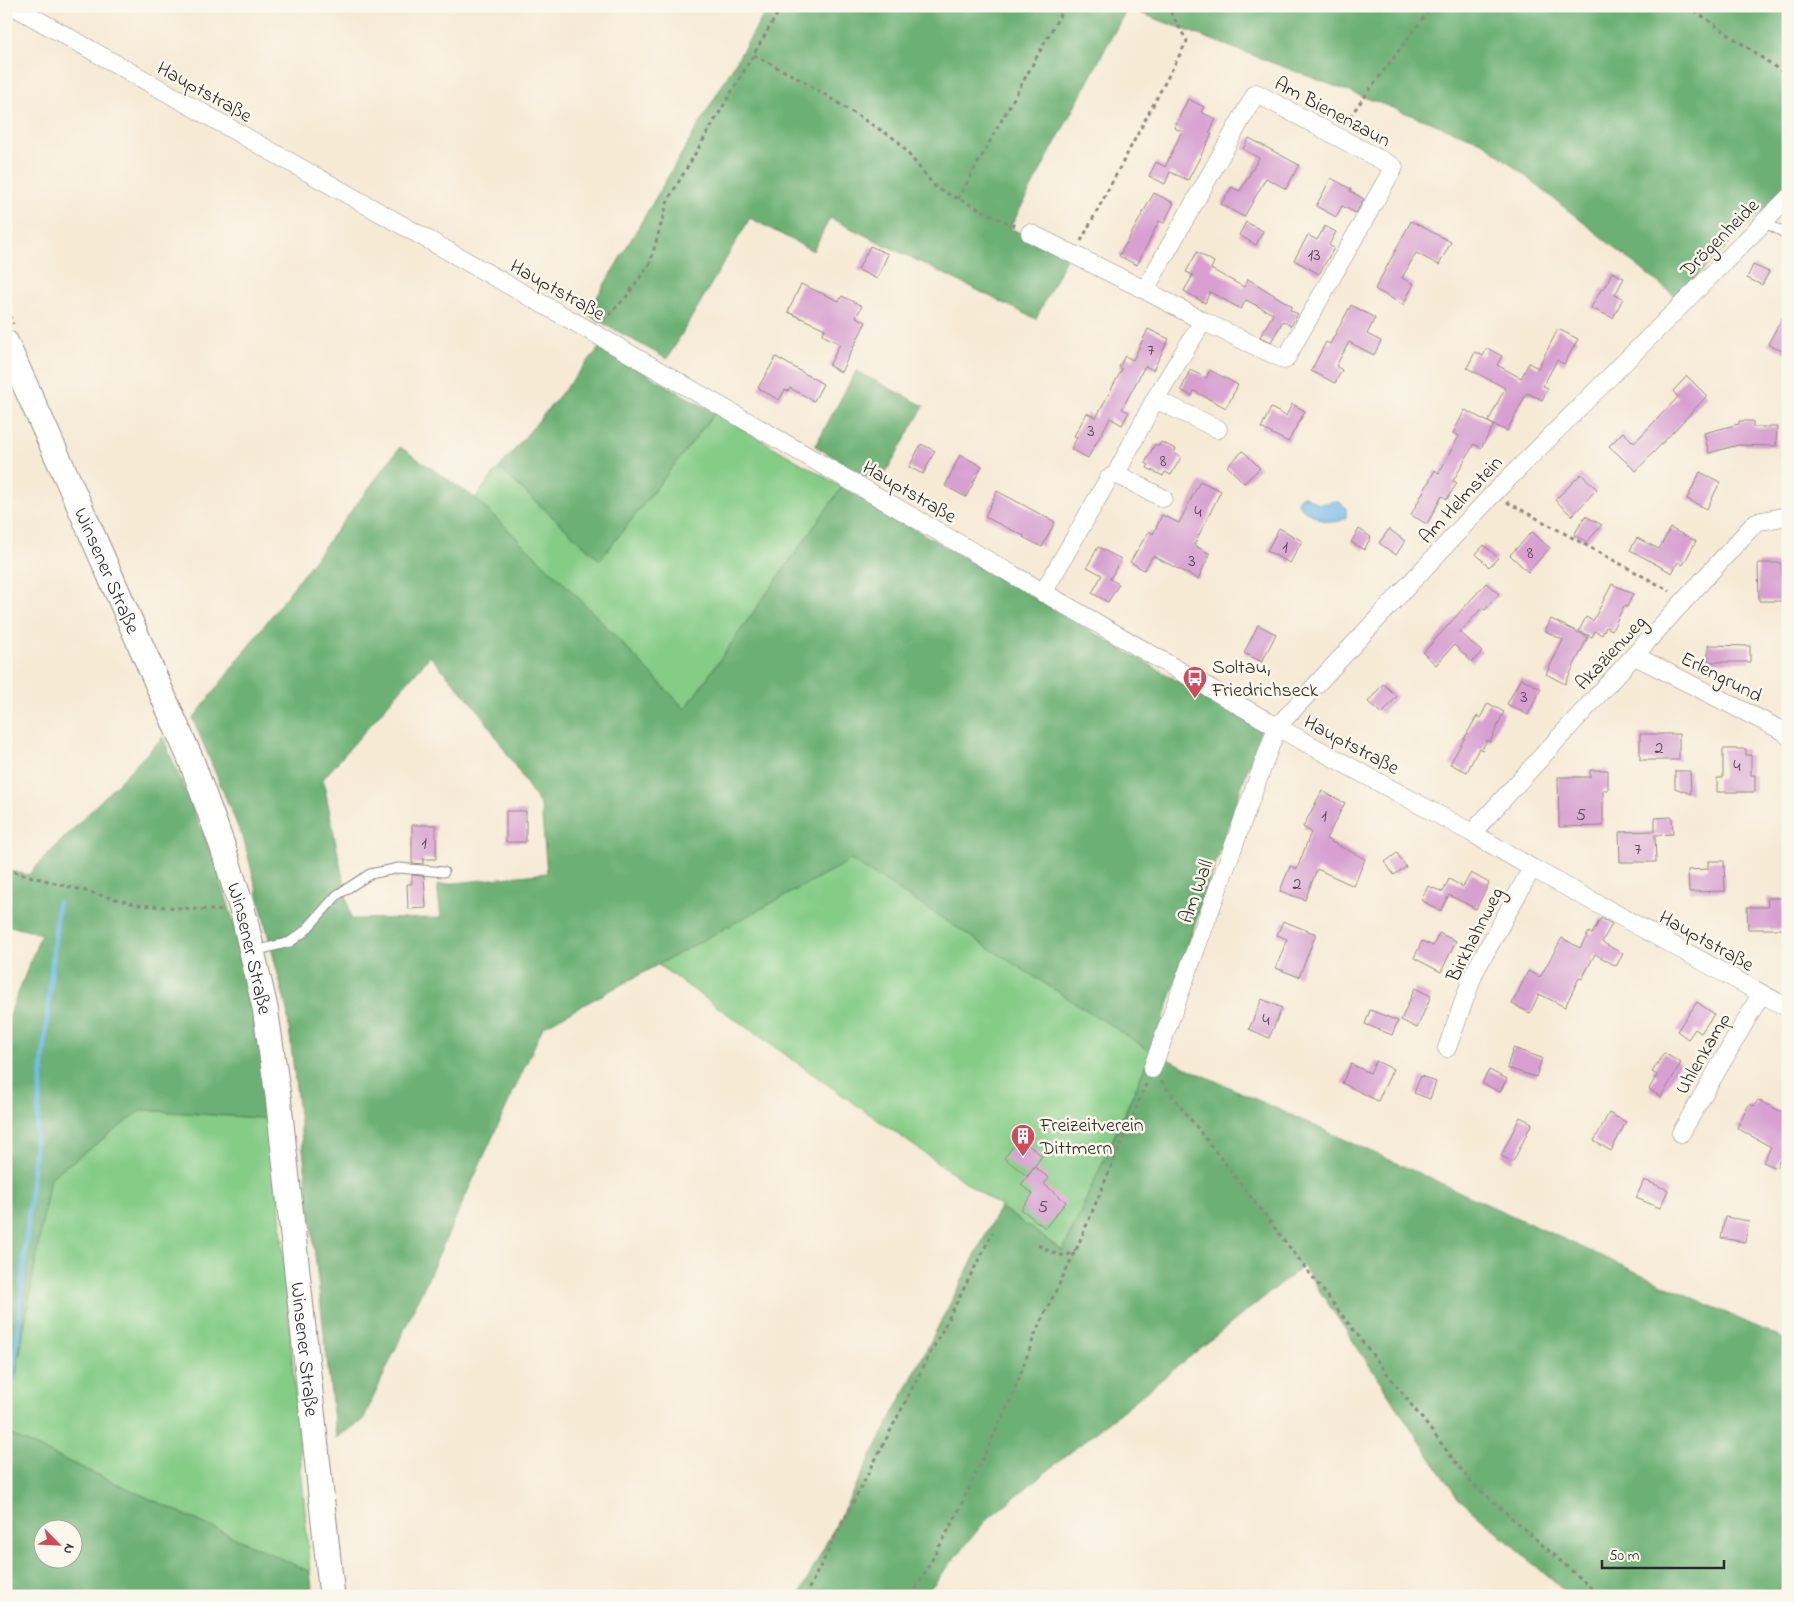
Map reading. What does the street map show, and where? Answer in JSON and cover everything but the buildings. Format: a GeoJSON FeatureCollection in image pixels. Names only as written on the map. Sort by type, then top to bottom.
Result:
{"type":"FeatureCollection","features":[{"type":"Feature","properties":{"kind":"main road","name":"Winsener Straße"},"geometry":{"type":"LineString","coordinates":[[10,334],[76,498],[191,760],[222,844],[244,912],[265,1008],[278,1096],[332,1596]]}},
{"type":"Feature","properties":{"kind":"street","name":"Hauptstraße"},"geometry":{"type":"LineString","coordinates":[[13,6],[592,332],[1277,727],[1788,1008]]}},
{"type":"Feature","properties":{"kind":"street","name":"Am Bienenzaun"},"geometry":{"type":"LineString","coordinates":[[1030,233],[1145,290],[1202,321],[1285,360],[1394,167],[1256,94],[1145,290]]}},
{"type":"Feature","properties":{"kind":"street","name":"Drögenheide"},"geometry":{"type":"LineString","coordinates":[[1680,306],[1788,198]]}},
{"type":"Feature","properties":{"kind":"street","name":"Am Helmstein"},"geometry":{"type":"LineString","coordinates":[[1277,727],[1492,495],[1680,306]]}},
{"type":"Feature","properties":{"kind":"street"},"geometry":{"type":"LineString","coordinates":[[1043,592],[1109,478],[1116,474],[1155,399],[1202,321]]}},
{"type":"Feature","properties":{"kind":"street"},"geometry":{"type":"LineString","coordinates":[[1155,399],[1218,429]]}},
{"type":"Feature","properties":{"kind":"street"},"geometry":{"type":"LineString","coordinates":[[1116,474],[1163,498]]}},
{"type":"Feature","properties":{"kind":"street","name":"Akazienweg"},"geometry":{"type":"LineString","coordinates":[[1472,833],[1756,522],[1788,516]]}},
{"type":"Feature","properties":{"kind":"street","name":"Erlengrund"},"geometry":{"type":"LineString","coordinates":[[1635,656],[1785,732],[1788,736]]}},
{"type":"Feature","properties":{"kind":"street","name":"Am Wall"},"geometry":{"type":"LineString","coordinates":[[1152,1069],[1277,727]]}},
{"type":"Feature","properties":{"kind":"street","name":"Birkhahnweg"},"geometry":{"type":"LineString","coordinates":[[1447,1048],[1474,973],[1532,868]]}},
{"type":"Feature","properties":{"kind":"street","name":"Uhlenkamp"},"geometry":{"type":"LineString","coordinates":[[1681,1133],[1761,994]]}},
{"type":"Feature","properties":{"kind":"lane"},"geometry":{"type":"LineString","coordinates":[[1764,222],[1788,235]]}},
{"type":"Feature","properties":{"kind":"lane"},"geometry":{"type":"LineString","coordinates":[[253,952],[290,942],[305,931],[337,894],[370,874],[399,868],[444,872]]}},
{"type":"Feature","properties":{"kind":"path"},"geometry":{"type":"LineString","coordinates":[[592,332],[626,296],[650,263],[668,200],[782,6]]}},
{"type":"Feature","properties":{"kind":"path"},"geometry":{"type":"LineString","coordinates":[[958,199],[1065,6]]}},
{"type":"Feature","properties":{"kind":"path"},"geometry":{"type":"LineString","coordinates":[[1073,254],[1187,41],[1167,6]]}},
{"type":"Feature","properties":{"kind":"path"},"geometry":{"type":"LineString","coordinates":[[1336,135],[1432,6]]}},
{"type":"Feature","properties":{"kind":"path"},"geometry":{"type":"LineString","coordinates":[[1688,6],[1788,76]]}},
{"type":"Feature","properties":{"kind":"path"},"geometry":{"type":"LineString","coordinates":[[754,55],[803,81],[898,141],[936,188],[1030,233]]}},
{"type":"Feature","properties":{"kind":"path"},"geometry":{"type":"LineString","coordinates":[[6,308],[10,334]]}},
{"type":"Feature","properties":{"kind":"path"},"geometry":{"type":"LineString","coordinates":[[1492,495],[1686,600]]}},
{"type":"Feature","properties":{"kind":"path"},"geometry":{"type":"LineString","coordinates":[[6,870],[138,906],[244,912]]}},
{"type":"Feature","properties":{"kind":"path"},"geometry":{"type":"LineString","coordinates":[[912,1596],[960,1507],[1013,1394],[1037,1329],[1076,1250],[1152,1069],[1471,1482],[1590,1587],[1597,1596]]}},
{"type":"Feature","properties":{"kind":"path"},"geometry":{"type":"LineString","coordinates":[[805,1596],[993,1232]]}},
{"type":"Feature","properties":{"kind":"path"},"geometry":{"type":"LineString","coordinates":[[1038,1245],[1053,1253],[1066,1256],[1076,1250]]}},
{"type":"Feature","properties":{"kind":"green space"},"geometry":{"type":"Polygon","coordinates":[[[769,6],[1788,6],[1788,185],[1676,297],[1483,142],[1127,8],[1010,228],[1067,256],[1036,319],[830,218],[813,251],[750,218],[667,359],[587,314],[769,6]]]}},
{"type":"Feature","properties":{"kind":"green space"},"geometry":{"type":"Polygon","coordinates":[[[600,347],[715,413],[600,560],[499,468],[600,347]]]}},
{"type":"Feature","properties":{"kind":"green space"},"geometry":{"type":"Polygon","coordinates":[[[856,371],[924,406],[879,484],[815,446],[856,371]]]}},
{"type":"Feature","properties":{"kind":"green space"},"geometry":{"type":"Polygon","coordinates":[[[715,413],[842,487],[685,709],[574,593],[475,498],[499,468],[600,560],[715,413]]]}},
{"type":"Feature","properties":{"kind":"green space"},"geometry":{"type":"Polygon","coordinates":[[[400,447],[475,498],[574,593],[685,709],[842,487],[1261,729],[1152,1052],[851,860],[543,1027],[363,1420],[336,1438],[287,1010],[245,844],[193,719],[400,447]],[[430,656],[323,779],[351,919],[441,918],[437,885],[547,873],[541,806],[480,712],[430,656]]]}},
{"type":"Feature","properties":{"kind":"green space"},"geometry":{"type":"Polygon","coordinates":[[[163,737],[215,862],[246,962],[272,1119],[142,1110],[50,1178],[6,1430],[6,1024],[41,934],[6,925],[6,870],[28,875],[163,737]]]}},
{"type":"Feature","properties":{"kind":"green space"},"geometry":{"type":"Polygon","coordinates":[[[851,860],[1152,1051],[1063,1251],[657,964],[851,860]]]}},
{"type":"Feature","properties":{"kind":"green space"},"geometry":{"type":"Polygon","coordinates":[[[1152,1052],[1788,1341],[1788,1596],[1570,1596],[1457,1497],[1303,1266],[986,1520],[924,1596],[799,1596],[1000,1207],[1063,1251],[1152,1052]]]}},
{"type":"Feature","properties":{"kind":"green space"},"geometry":{"type":"Polygon","coordinates":[[[142,1110],[272,1119],[310,1572],[6,1433],[50,1178],[142,1110]]]}},
{"type":"Feature","properties":{"kind":"green space"},"geometry":{"type":"Polygon","coordinates":[[[6,1433],[310,1572],[313,1596],[6,1596],[6,1433]]]}},
{"type":"Feature","properties":{"kind":"water"},"geometry":{"type":"Polygon","coordinates":[[[1303,495],[1319,504],[1339,502],[1346,508],[1346,517],[1341,521],[1334,522],[1314,516],[1298,504],[1299,498],[1303,495]]]}},
{"type":"Feature","properties":{"kind":"waterway"},"geometry":{"type":"LineString","coordinates":[[6,1452],[58,902]]}},
{"type":"Feature","properties":{"kind":"place","name":"Soltau, Friedrichseck"},"geometry":{"type":"Point","coordinates":[1195,699]}},
{"type":"Feature","properties":{"kind":"place","name":"Freizeitverein Dittmern"},"geometry":{"type":"Point","coordinates":[1023,1157]}}]}
